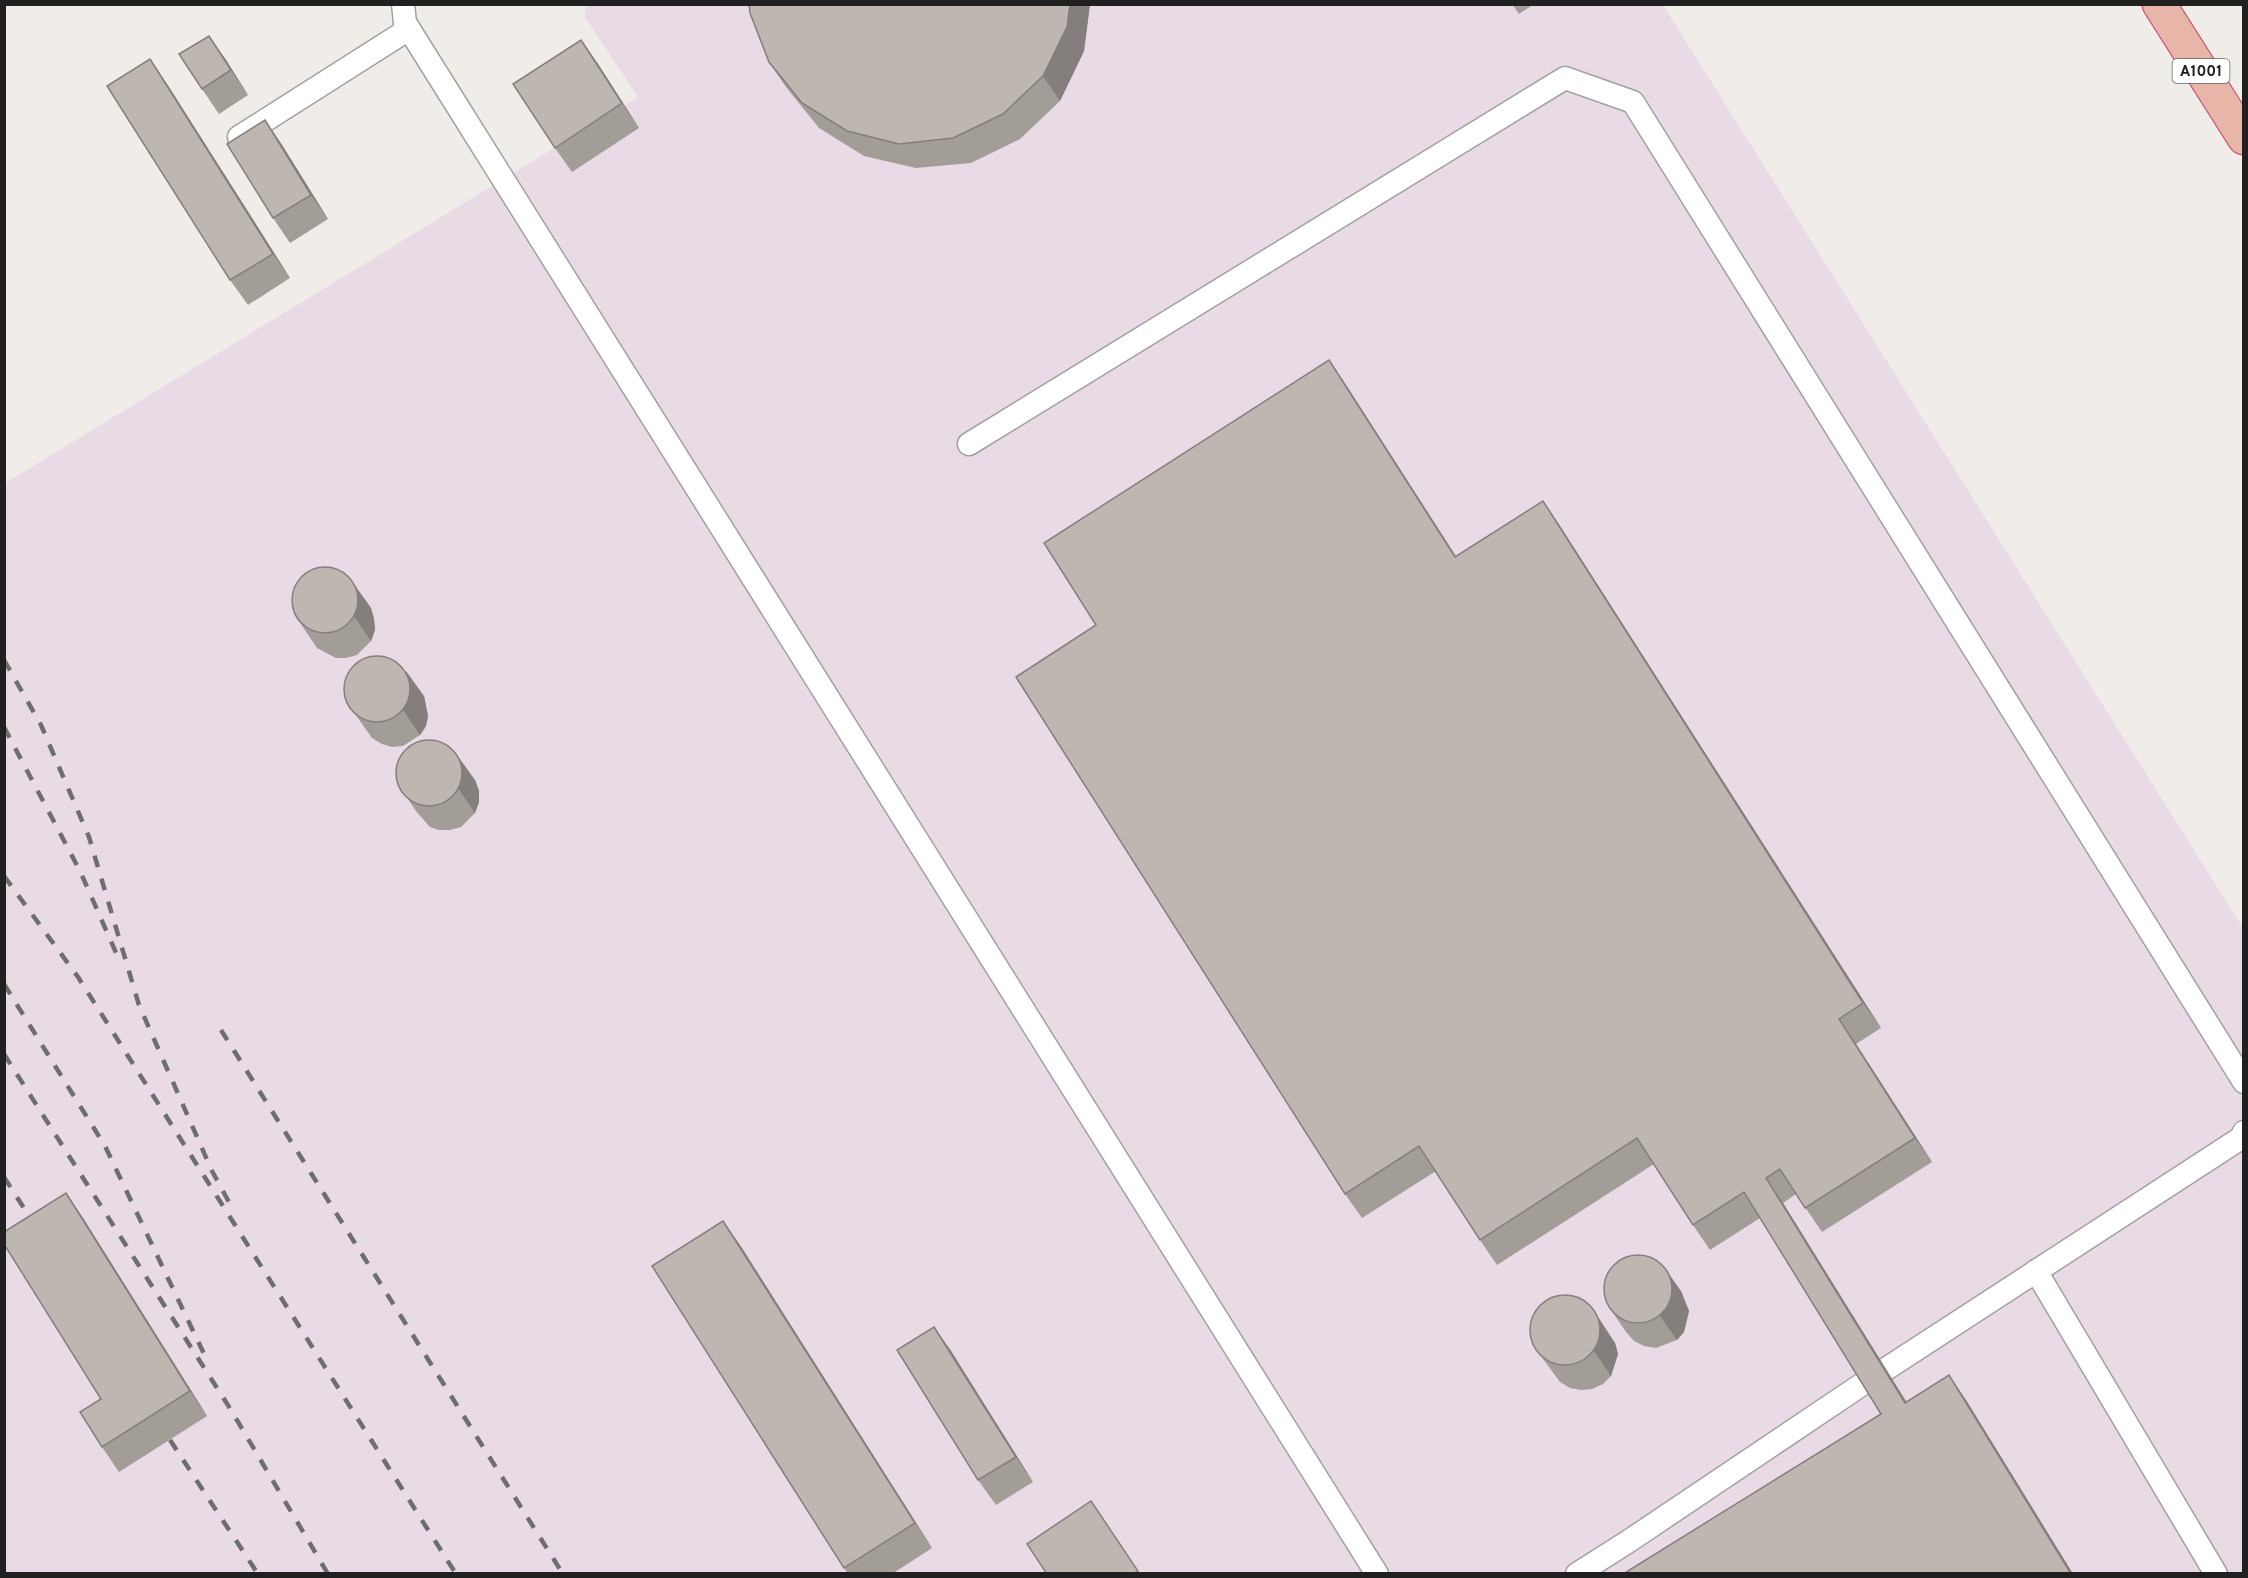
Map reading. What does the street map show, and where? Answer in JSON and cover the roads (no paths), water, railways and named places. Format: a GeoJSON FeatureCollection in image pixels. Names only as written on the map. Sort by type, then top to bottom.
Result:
{"type":"FeatureCollection","features":[{"type":"Feature","properties":{"kind":"highway","name":"A1001"},"geometry":{"type":"LineString","coordinates":[[2159,4],[2244,138]]}},
{"type":"Feature","properties":{"kind":"lane"},"geometry":{"type":"LineString","coordinates":[[402,4],[405,23],[1377,1574]]}},
{"type":"Feature","properties":{"kind":"lane"},"geometry":{"type":"LineString","coordinates":[[233,141],[409,29]]}},
{"type":"Feature","properties":{"kind":"lane"},"geometry":{"type":"LineString","coordinates":[[969,444],[1565,78],[1633,102],[2244,1082]]}},
{"type":"Feature","properties":{"kind":"lane"},"geometry":{"type":"LineString","coordinates":[[1886,1369],[2241,1138],[2244,1132]]}},
{"type":"Feature","properties":{"kind":"lane"},"geometry":{"type":"LineString","coordinates":[[2036,1271],[2216,1574]]}},
{"type":"Feature","properties":{"kind":"lane"},"geometry":{"type":"LineString","coordinates":[[1577,1574],[1864,1383]]}},
{"type":"Feature","properties":{"kind":"railway"},"geometry":{"type":"LineString","coordinates":[[4,660],[41,725],[89,837],[139,1005],[212,1171],[230,1204]]}},
{"type":"Feature","properties":{"kind":"railway"},"geometry":{"type":"LineString","coordinates":[[4,727],[80,871],[117,955]]}},
{"type":"Feature","properties":{"kind":"railway"},"geometry":{"type":"LineString","coordinates":[[4,876],[78,977],[456,1574]]}},
{"type":"Feature","properties":{"kind":"railway"},"geometry":{"type":"LineString","coordinates":[[4,984],[105,1146],[205,1356]]}},
{"type":"Feature","properties":{"kind":"railway"},"geometry":{"type":"LineString","coordinates":[[221,1030],[563,1574]]}},
{"type":"Feature","properties":{"kind":"railway"},"geometry":{"type":"LineString","coordinates":[[4,1054],[231,1410],[328,1574]]}},
{"type":"Feature","properties":{"kind":"railway"},"geometry":{"type":"LineString","coordinates":[[4,1177],[38,1230]]}},
{"type":"Feature","properties":{"kind":"railway"},"geometry":{"type":"LineString","coordinates":[[170,1440],[258,1574]]}}]}
